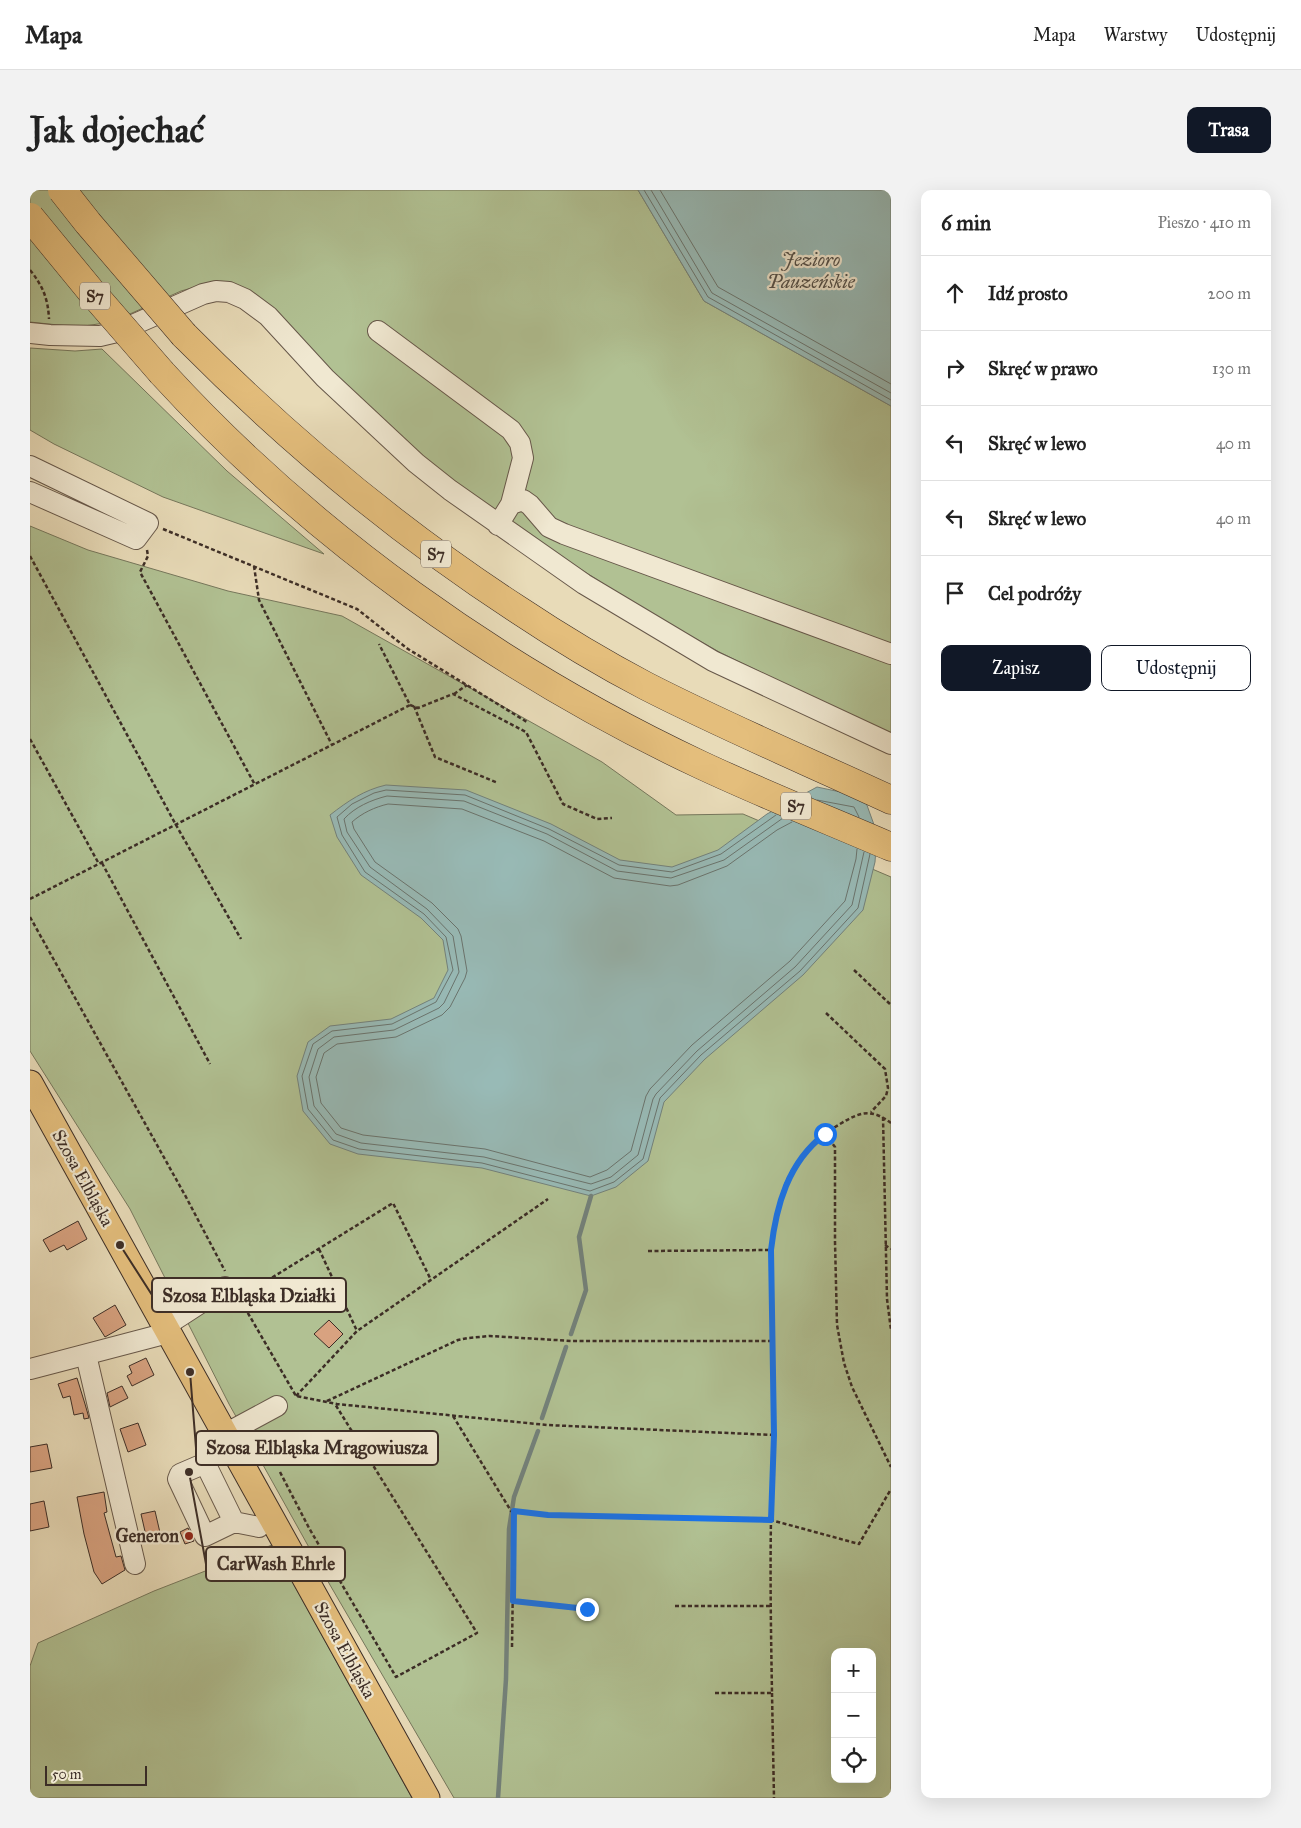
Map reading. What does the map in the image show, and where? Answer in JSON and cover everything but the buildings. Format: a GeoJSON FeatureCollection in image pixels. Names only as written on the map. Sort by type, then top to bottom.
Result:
{"type":"FeatureCollection","features":[{"type":"Feature","properties":{"kind":"highway","name":"S7"},"geometry":{"type":"LineString","coordinates":[[62,190],[184,335],[228,380],[334,476],[398,527],[480,585],[560,637],[646,686],[891,800]]}},
{"type":"Feature","properties":{"kind":"highway","name":"S7"},"geometry":{"type":"LineString","coordinates":[[30,217],[90,290],[197,411],[248,460],[365,560],[457,625],[539,678],[627,727],[701,765],[891,847]]}},
{"type":"Feature","properties":{"kind":"main road","name":"Szosa Elbląska"},"geometry":{"type":"LineString","coordinates":[[30,1083],[427,1798]]}},
{"type":"Feature","properties":{"kind":"street"},"geometry":{"type":"LineString","coordinates":[[30,333],[100,336],[117,332],[203,294],[216,291],[229,292],[245,299],[268,316],[325,378],[416,462],[498,525],[584,584],[713,661],[891,744]]}},
{"type":"Feature","properties":{"kind":"street"},"geometry":{"type":"LineString","coordinates":[[378,331],[511,430],[520,443],[523,458],[510,506],[498,525]]}},
{"type":"Feature","properties":{"kind":"street"},"geometry":{"type":"LineString","coordinates":[[30,466],[142,531]]}},
{"type":"Feature","properties":{"kind":"street"},"geometry":{"type":"LineString","coordinates":[[30,492],[142,531]]}},
{"type":"Feature","properties":{"kind":"street"},"geometry":{"type":"LineString","coordinates":[[510,506],[523,500],[549,526],[564,534],[891,654]]}},
{"type":"Feature","properties":{"kind":"street"},"geometry":{"type":"LineString","coordinates":[[30,1369],[86,1355],[166,1328],[231,1288]]}},
{"type":"Feature","properties":{"kind":"street"},"geometry":{"type":"LineString","coordinates":[[86,1355],[135,1564]]}},
{"type":"Feature","properties":{"kind":"street"},"geometry":{"type":"LineString","coordinates":[[225,1434],[278,1406]]}},
{"type":"Feature","properties":{"kind":"street"},"geometry":{"type":"LineString","coordinates":[[234,1522],[259,1527]]}},
{"type":"Feature","properties":{"kind":"path"},"geometry":{"type":"LineString","coordinates":[[30,270],[37,279],[48,302],[50,335]]}},
{"type":"Feature","properties":{"kind":"path"},"geometry":{"type":"LineString","coordinates":[[142,531],[254,566],[357,608],[408,649],[527,722]]}},
{"type":"Feature","properties":{"kind":"path"},"geometry":{"type":"LineString","coordinates":[[142,531],[148,556],[140,572],[255,785]]}},
{"type":"Feature","properties":{"kind":"path"},"geometry":{"type":"LineString","coordinates":[[30,556],[176,825],[241,939]]}},
{"type":"Feature","properties":{"kind":"path"},"geometry":{"type":"LineString","coordinates":[[254,566],[259,600],[332,745]]}},
{"type":"Feature","properties":{"kind":"path"},"geometry":{"type":"LineString","coordinates":[[379,644],[412,706],[435,757],[498,783]]}},
{"type":"Feature","properties":{"kind":"path"},"geometry":{"type":"LineString","coordinates":[[30,899],[332,745],[412,706],[418,708],[454,694],[467,685]]}},
{"type":"Feature","properties":{"kind":"path"},"geometry":{"type":"LineString","coordinates":[[454,694],[526,732],[563,804],[597,819],[612,818]]}},
{"type":"Feature","properties":{"kind":"path"},"geometry":{"type":"LineString","coordinates":[[30,739],[101,863],[210,1064]]}},
{"type":"Feature","properties":{"kind":"path"},"geometry":{"type":"LineString","coordinates":[[30,917],[186,1197],[231,1288],[296,1396],[335,1404],[547,1425],[774,1435]]}},
{"type":"Feature","properties":{"kind":"path"},"geometry":{"type":"LineString","coordinates":[[854,970],[891,1004]]}},
{"type":"Feature","properties":{"kind":"path"},"geometry":{"type":"LineString","coordinates":[[826,1013],[885,1069],[888,1088],[886,1096],[871,1112]]}},
{"type":"Feature","properties":{"kind":"path"},"geometry":{"type":"LineString","coordinates":[[774,1798],[771,1520],[774,1435],[771,1250],[779,1206],[790,1175],[809,1147],[848,1119],[862,1113],[871,1112],[891,1123]]}},
{"type":"Feature","properties":{"kind":"path"},"geometry":{"type":"LineString","coordinates":[[883,1117],[887,1299],[891,1330]]}},
{"type":"Feature","properties":{"kind":"path"},"geometry":{"type":"LineString","coordinates":[[825,1134],[836,1147],[835,1242],[837,1325],[844,1363],[852,1387],[891,1467]]}},
{"type":"Feature","properties":{"kind":"path"},"geometry":{"type":"LineString","coordinates":[[296,1396],[357,1331],[548,1199]]}},
{"type":"Feature","properties":{"kind":"path"},"geometry":{"type":"LineString","coordinates":[[231,1288],[318,1249],[393,1203],[431,1280]]}},
{"type":"Feature","properties":{"kind":"path"},"geometry":{"type":"LineString","coordinates":[[885,1245],[891,1250]]}},
{"type":"Feature","properties":{"kind":"path"},"geometry":{"type":"LineString","coordinates":[[318,1249],[357,1331]]}},
{"type":"Feature","properties":{"kind":"path"},"geometry":{"type":"LineString","coordinates":[[648,1251],[771,1250]]}},
{"type":"Feature","properties":{"kind":"path"},"geometry":{"type":"LineString","coordinates":[[326,1402],[458,1340],[478,1336],[572,1341],[773,1341]]}},
{"type":"Feature","properties":{"kind":"path"},"geometry":{"type":"LineString","coordinates":[[280,1472],[309,1528],[396,1677],[477,1633],[335,1404]]}},
{"type":"Feature","properties":{"kind":"path"},"geometry":{"type":"LineString","coordinates":[[452,1416],[511,1511],[548,1515],[771,1520],[859,1544],[891,1489]]}},
{"type":"Feature","properties":{"kind":"path"},"geometry":{"type":"LineString","coordinates":[[512,1647],[514,1511]]}},
{"type":"Feature","properties":{"kind":"path"},"geometry":{"type":"LineString","coordinates":[[513,1601],[587,1609]]}},
{"type":"Feature","properties":{"kind":"path"},"geometry":{"type":"LineString","coordinates":[[675,1606],[771,1606]]}},
{"type":"Feature","properties":{"kind":"path"},"geometry":{"type":"LineString","coordinates":[[715,1693],[772,1693]]}},
{"type":"Feature","properties":{"kind":"green space"},"geometry":{"type":"Polygon","coordinates":[[[30,190],[638,190],[704,301],[891,406],[891,735],[721,653],[641,608],[540,543],[453,481],[213,282],[181,291],[112,322],[77,327],[30,322],[30,190]]]}},
{"type":"Feature","properties":{"kind":"green space"},"geometry":{"type":"Polygon","coordinates":[[[30,348],[75,351],[102,349],[227,471],[324,554],[163,497],[54,444],[30,430],[30,348]]]}},
{"type":"Feature","properties":{"kind":"green space"},"geometry":{"type":"Polygon","coordinates":[[[30,526],[88,550],[228,591],[342,616],[602,762],[676,815],[743,814],[891,877],[891,1798],[454,1798],[330,1585],[229,1404],[130,1209],[30,1051],[30,526]]]}},
{"type":"Feature","properties":{"kind":"green space"},"geometry":{"type":"Polygon","coordinates":[[[272,1545],[412,1798],[30,1798],[30,1666],[38,1643],[154,1591],[272,1545]]]}},
{"type":"Feature","properties":{"kind":"water","name":"Jezioro Pauzeńskie"},"geometry":{"type":"Polygon","coordinates":[[[638,190],[891,190],[891,406],[704,301],[638,190]]]}},
{"type":"Feature","properties":{"kind":"water"},"geometry":{"type":"Polygon","coordinates":[[[386,785],[466,790],[551,824],[620,860],[672,867],[718,850],[767,814],[817,787],[864,797],[877,833],[875,862],[863,910],[803,975],[705,1059],[664,1102],[648,1161],[616,1187],[591,1196],[482,1168],[358,1154],[330,1144],[303,1111],[297,1076],[308,1042],[330,1026],[391,1019],[434,998],[448,970],[443,940],[421,918],[361,875],[337,837],[330,815],[356,797],[386,785]]]}},
{"type":"Feature","properties":{"kind":"waterway"},"geometry":{"type":"LineString","coordinates":[[571,1334],[586,1290],[579,1237],[591,1196]]}},
{"type":"Feature","properties":{"kind":"waterway"},"geometry":{"type":"LineString","coordinates":[[542,1418],[566,1347]]}},
{"type":"Feature","properties":{"kind":"waterway"},"geometry":{"type":"LineString","coordinates":[[498,1798],[506,1679],[509,1529],[514,1497],[538,1431]]}},
{"type":"Feature","properties":{"kind":"place","name":"Szosa Elbląska Działki"},"geometry":{"type":"Point","coordinates":[120,1245]}},
{"type":"Feature","properties":{"kind":"place","name":"Szosa Elbląska Mrągowiusza"},"geometry":{"type":"Point","coordinates":[190,1372]}},
{"type":"Feature","properties":{"kind":"place","name":"CarWash Ehrle"},"geometry":{"type":"Point","coordinates":[189,1472]}},
{"type":"Feature","properties":{"kind":"place","name":"Generon"},"geometry":{"type":"Point","coordinates":[189,1536]}},
{"type":"Feature","properties":{"kind":"route"},"geometry":{"type":"LineString","coordinates":[[587,1609],[513,1601],[514,1511],[548,1515],[771,1520],[774,1435],[771,1250],[773,1231],[779,1206],[790,1175],[809,1147],[825,1134]]}}]}
